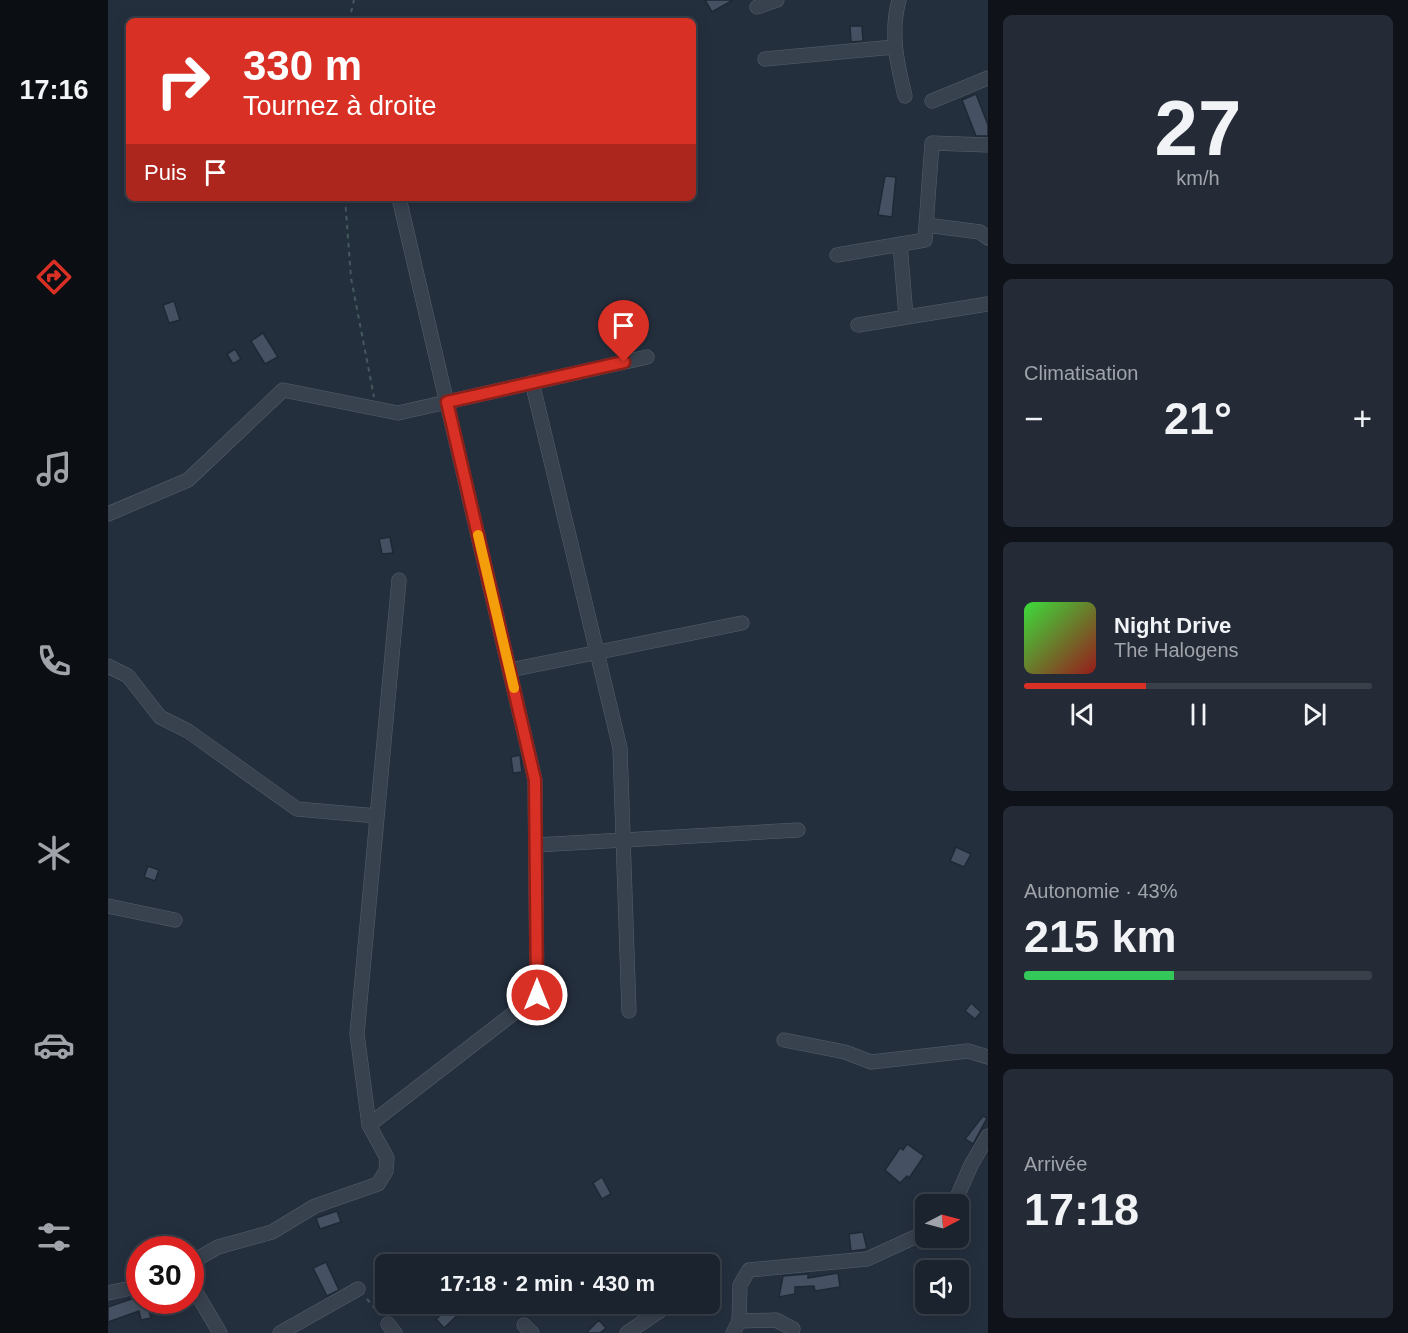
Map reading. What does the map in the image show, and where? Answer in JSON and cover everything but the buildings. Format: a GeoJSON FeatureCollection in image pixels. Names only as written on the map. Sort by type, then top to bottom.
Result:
{"type":"FeatureCollection","features":[{"type":"Feature","properties":{"kind":"street"},"geometry":{"type":"LineString","coordinates":[[757,7],[777,0]]}},
{"type":"Feature","properties":{"kind":"street"},"geometry":{"type":"LineString","coordinates":[[899,0],[895,16],[894,47],[905,96]]}},
{"type":"Feature","properties":{"kind":"street"},"geometry":{"type":"LineString","coordinates":[[765,59],[894,47]]}},
{"type":"Feature","properties":{"kind":"street"},"geometry":{"type":"LineString","coordinates":[[932,101],[988,78]]}},
{"type":"Feature","properties":{"kind":"street"},"geometry":{"type":"LineString","coordinates":[[837,255],[925,240],[932,143],[988,145]]}},
{"type":"Feature","properties":{"kind":"street"},"geometry":{"type":"LineString","coordinates":[[369,1125],[537,995],[535,780],[400,201]]}},
{"type":"Feature","properties":{"kind":"street"},"geometry":{"type":"LineString","coordinates":[[926,225],[980,232],[988,238]]}},
{"type":"Feature","properties":{"kind":"street"},"geometry":{"type":"LineString","coordinates":[[900,244],[906,317]]}},
{"type":"Feature","properties":{"kind":"street"},"geometry":{"type":"LineString","coordinates":[[858,325],[988,304]]}},
{"type":"Feature","properties":{"kind":"street"},"geometry":{"type":"LineString","coordinates":[[108,514],[188,480],[283,390],[398,413],[647,357]]}},
{"type":"Feature","properties":{"kind":"street"},"geometry":{"type":"LineString","coordinates":[[532,382],[620,748],[629,1011]]}},
{"type":"Feature","properties":{"kind":"street"},"geometry":{"type":"LineString","coordinates":[[204,1255],[218,1247],[272,1232],[315,1206],[378,1184],[386,1171],[387,1158],[369,1125],[357,1034],[399,580]]}},
{"type":"Feature","properties":{"kind":"street"},"geometry":{"type":"LineString","coordinates":[[510,670],[742,623]]}},
{"type":"Feature","properties":{"kind":"street"},"geometry":{"type":"LineString","coordinates":[[108,666],[128,676],[160,717],[188,731],[297,809],[377,816]]}},
{"type":"Feature","properties":{"kind":"street"},"geometry":{"type":"LineString","coordinates":[[536,845],[798,830]]}},
{"type":"Feature","properties":{"kind":"street"},"geometry":{"type":"LineString","coordinates":[[108,906],[175,920]]}},
{"type":"Feature","properties":{"kind":"street"},"geometry":{"type":"LineString","coordinates":[[784,1040],[845,1052],[870,1062],[968,1051],[988,1057]]}},
{"type":"Feature","properties":{"kind":"street"},"geometry":{"type":"LineString","coordinates":[[958,1194],[971,1165],[988,1136]]}},
{"type":"Feature","properties":{"kind":"street"},"geometry":{"type":"LineString","coordinates":[[793,1329],[776,1320],[736,1327],[740,1285],[749,1270],[867,1258],[915,1237]]}},
{"type":"Feature","properties":{"kind":"street"},"geometry":{"type":"LineString","coordinates":[[108,1293],[126,1289]]}},
{"type":"Feature","properties":{"kind":"street"},"geometry":{"type":"LineString","coordinates":[[280,1333],[358,1289]]}},
{"type":"Feature","properties":{"kind":"street"},"geometry":{"type":"LineString","coordinates":[[204,1306],[220,1333]]}},
{"type":"Feature","properties":{"kind":"street"},"geometry":{"type":"LineString","coordinates":[[627,1333],[655,1314]]}},
{"type":"Feature","properties":{"kind":"path"},"geometry":{"type":"LineString","coordinates":[[350,18],[354,0]]}},
{"type":"Feature","properties":{"kind":"path"},"geometry":{"type":"LineString","coordinates":[[345,201],[351,278],[376,408]]}},
{"type":"Feature","properties":{"kind":"path"},"geometry":{"type":"LineString","coordinates":[[358,1289],[392,1329]]}},
{"type":"Feature","properties":{"kind":"slow traffic"},"geometry":{"type":"LineString","coordinates":[[478,535],[514,688]]}},
{"type":"Feature","properties":{"kind":"route"},"geometry":{"type":"LineString","coordinates":[[537,995],[535,780],[447,402],[624,362]]}}]}
